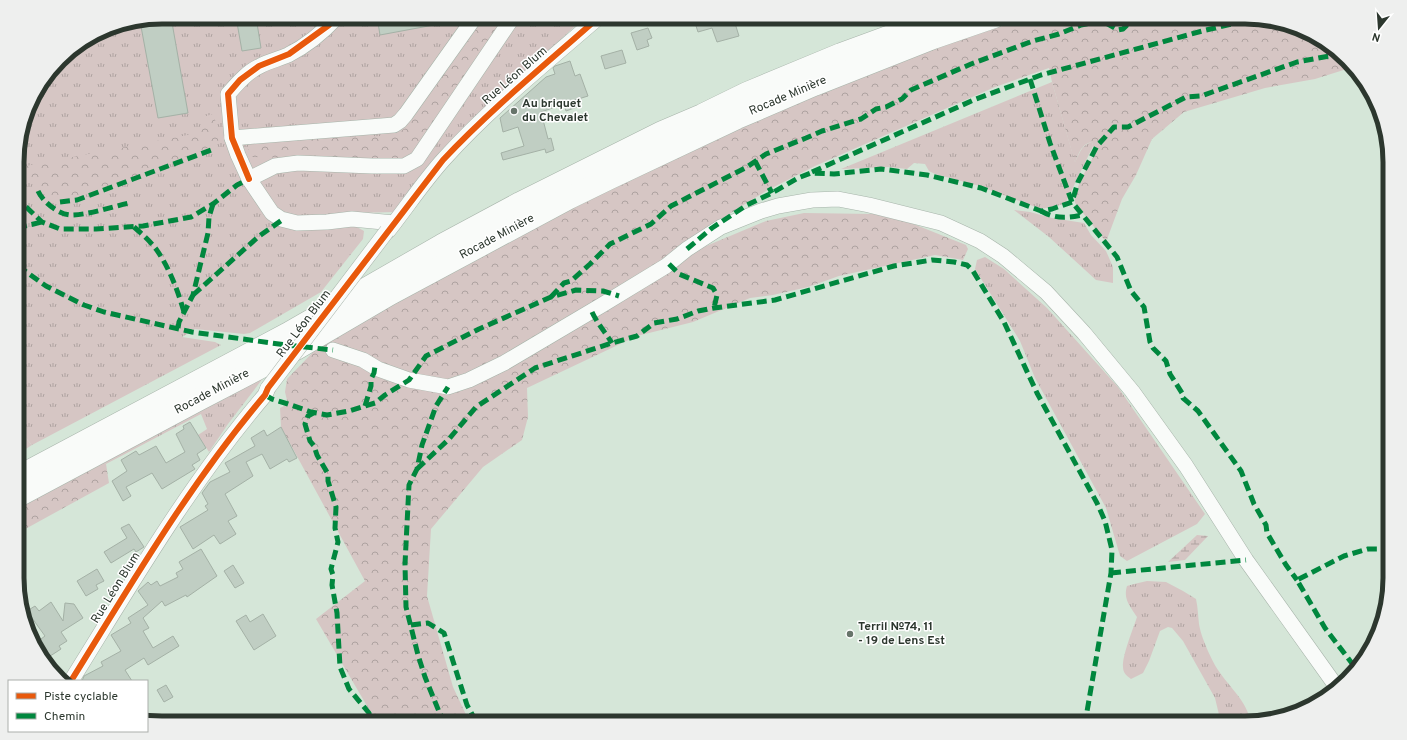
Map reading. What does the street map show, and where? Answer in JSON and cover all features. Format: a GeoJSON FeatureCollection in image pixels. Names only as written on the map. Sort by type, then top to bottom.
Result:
{"type":"FeatureCollection","features":[{"type":"Feature","properties":{"kind":"highway","name":"Rocade Minière"},"geometry":{"type":"LineString","coordinates":[[24,474],[287,334],[520,203],[662,132],[702,115],[747,93],[841,54],[923,24]]}},
{"type":"Feature","properties":{"kind":"highway","name":"Rocade Minière"},"geometry":{"type":"LineString","coordinates":[[24,493],[296,348],[409,284],[599,183],[737,118],[814,85],[933,38],[974,24]]}},
{"type":"Feature","properties":{"kind":"street"},"geometry":{"type":"LineString","coordinates":[[330,24],[305,44],[289,54],[259,66],[240,80],[228,94],[232,138],[249,178],[272,213],[280,219],[297,223],[352,219],[390,227]]}},
{"type":"Feature","properties":{"kind":"street"},"geometry":{"type":"LineString","coordinates":[[232,138],[394,126],[406,114],[470,24]]}},
{"type":"Feature","properties":{"kind":"street"},"geometry":{"type":"LineString","coordinates":[[249,178],[275,166],[298,163],[404,166],[416,158],[509,24]]}},
{"type":"Feature","properties":{"kind":"street","name":"Rue Léon Blum"},"geometry":{"type":"LineString","coordinates":[[72,680],[166,527],[228,441],[265,395],[268,388],[390,227],[443,160],[469,132],[591,24]]}},
{"type":"Feature","properties":{"kind":"street"},"geometry":{"type":"LineString","coordinates":[[333,350],[363,360],[378,369],[409,380],[448,387],[469,380],[504,363],[602,306],[666,266],[686,249],[721,227],[762,211],[778,206],[812,200],[838,199],[941,223],[980,242],[1003,256],[1046,292],[1084,333],[1132,391],[1186,466],[1246,560],[1334,683]]}},
{"type":"Feature","properties":{"kind":"green space"},"geometry":{"type":"Polygon","coordinates":[[[153,24],[577,24],[490,105],[396,212],[354,213],[355,226],[364,231],[363,239],[321,292],[250,333],[244,334],[195,329],[182,337],[215,342],[221,345],[32,445],[24,436],[24,153],[31,118],[35,109],[47,86],[58,71],[71,58],[86,47],[109,35],[135,27],[153,24]]]}},
{"type":"Feature","properties":{"kind":"green space"},"geometry":{"type":"Polygon","coordinates":[[[478,24],[499,24],[415,152],[399,159],[359,160],[252,157],[248,150],[250,143],[329,137],[387,136],[398,133],[407,127],[478,24]]]}},
{"type":"Feature","properties":{"kind":"green space"},"geometry":{"type":"Polygon","coordinates":[[[1008,24],[1245,24],[1263,25],[1306,38],[1336,58],[1347,69],[1315,79],[1265,88],[1184,112],[1152,139],[1136,175],[1122,199],[1106,242],[1075,203],[1077,190],[1097,150],[1093,146],[1092,142],[1088,143],[1081,150],[1075,163],[1049,68],[995,87],[815,166],[766,191],[694,236],[699,249],[766,221],[804,213],[874,214],[906,221],[966,245],[968,249],[963,260],[935,255],[839,276],[808,287],[773,295],[750,298],[693,322],[637,336],[527,388],[528,417],[522,440],[483,467],[431,529],[427,596],[453,687],[467,716],[373,716],[316,619],[365,581],[281,427],[280,408],[288,404],[285,392],[287,379],[317,348],[380,311],[510,239],[777,109],[925,52],[1008,24]]]}},
{"type":"Feature","properties":{"kind":"green space"},"geometry":{"type":"Polygon","coordinates":[[[1052,82],[1075,162],[1085,145],[1092,142],[1093,146],[1065,204],[1041,209],[976,185],[935,174],[929,171],[925,164],[914,163],[907,169],[889,167],[841,169],[1052,82]]]}},
{"type":"Feature","properties":{"kind":"green space"},"geometry":{"type":"Polygon","coordinates":[[[213,114],[221,137],[215,145],[86,194],[75,197],[56,198],[45,194],[37,186],[26,166],[198,133],[206,116],[213,114]]]}},
{"type":"Feature","properties":{"kind":"green space"},"geometry":{"type":"Polygon","coordinates":[[[1014,210],[1084,223],[1091,235],[1106,251],[1113,267],[1113,283],[1096,280],[1049,237],[1014,210]]]}},
{"type":"Feature","properties":{"kind":"green space"},"geometry":{"type":"Polygon","coordinates":[[[985,257],[1004,269],[1047,308],[1118,387],[1205,514],[1197,524],[1127,561],[1120,556],[1106,508],[1035,378],[1020,341],[975,269],[977,260],[985,257]]]}},
{"type":"Feature","properties":{"kind":"green space"},"geometry":{"type":"Polygon","coordinates":[[[267,373],[228,424],[209,452],[198,435],[207,429],[201,414],[106,464],[104,462],[267,373]]]}},
{"type":"Feature","properties":{"kind":"green space"},"geometry":{"type":"Polygon","coordinates":[[[24,436],[32,445],[24,450],[24,436]]]}},
{"type":"Feature","properties":{"kind":"green space"},"geometry":{"type":"Polygon","coordinates":[[[104,462],[106,464],[109,483],[24,530],[24,505],[104,462]]]}},
{"type":"Feature","properties":{"kind":"green space"},"geometry":{"type":"Polygon","coordinates":[[[1197,535],[1208,536],[1185,560],[1168,562],[1197,535]]]}},
{"type":"Feature","properties":{"kind":"green space"},"geometry":{"type":"Polygon","coordinates":[[[1147,581],[1166,582],[1196,599],[1200,629],[1212,660],[1242,701],[1249,716],[1219,716],[1215,698],[1183,641],[1172,628],[1168,627],[1160,631],[1143,673],[1131,679],[1126,674],[1123,667],[1124,656],[1137,617],[1127,599],[1127,586],[1147,581]]]}},
{"type":"Feature","properties":{"kind":"building"},"geometry":{"type":"Polygon","coordinates":[[[153,24],[172,24],[188,113],[158,118],[141,26],[153,24]]]}},
{"type":"Feature","properties":{"kind":"building"},"geometry":{"type":"Polygon","coordinates":[[[237,24],[257,24],[261,48],[242,51],[237,24]]]}},
{"type":"Feature","properties":{"kind":"building"},"geometry":{"type":"Polygon","coordinates":[[[378,24],[439,24],[380,35],[378,24]]]}},
{"type":"Feature","properties":{"kind":"building"},"geometry":{"type":"Polygon","coordinates":[[[695,24],[735,24],[739,36],[717,42],[712,28],[698,32],[695,24]]]}},
{"type":"Feature","properties":{"kind":"building"},"geometry":{"type":"Polygon","coordinates":[[[648,28],[652,38],[647,40],[649,46],[637,50],[631,33],[648,28]]]}},
{"type":"Feature","properties":{"kind":"building"},"geometry":{"type":"Polygon","coordinates":[[[622,50],[626,63],[605,69],[601,56],[622,50]]]}},
{"type":"Feature","properties":{"kind":"building"},"geometry":{"type":"Polygon","coordinates":[[[570,61],[575,76],[580,74],[588,96],[575,100],[577,107],[566,111],[564,104],[541,112],[548,139],[551,138],[554,150],[546,153],[545,149],[503,160],[501,153],[524,146],[518,127],[503,132],[500,118],[546,77],[555,74],[553,68],[555,66],[570,61]]]}},
{"type":"Feature","properties":{"kind":"building"},"geometry":{"type":"Polygon","coordinates":[[[190,422],[206,448],[197,454],[200,460],[192,465],[195,469],[162,489],[152,473],[126,487],[131,496],[123,501],[112,481],[127,471],[121,460],[136,451],[139,455],[156,446],[166,463],[185,452],[176,434],[184,429],[183,426],[190,422]]]}},
{"type":"Feature","properties":{"kind":"building"},"geometry":{"type":"Polygon","coordinates":[[[281,427],[297,458],[289,462],[287,459],[270,469],[262,454],[246,462],[253,476],[225,494],[237,516],[228,521],[236,534],[220,544],[214,535],[193,549],[180,527],[208,510],[205,506],[208,504],[202,493],[210,482],[230,472],[225,463],[255,446],[251,438],[264,430],[267,436],[281,427]]]}},
{"type":"Feature","properties":{"kind":"building"},"geometry":{"type":"Polygon","coordinates":[[[129,524],[144,547],[136,552],[134,549],[111,563],[104,552],[127,538],[121,528],[129,524]]]}},
{"type":"Feature","properties":{"kind":"building"},"geometry":{"type":"Polygon","coordinates":[[[201,549],[217,576],[187,597],[186,595],[165,606],[162,601],[143,618],[149,628],[143,631],[153,648],[173,636],[179,646],[148,665],[144,658],[125,670],[131,680],[82,680],[84,676],[103,666],[101,662],[121,651],[111,635],[131,623],[128,618],[148,605],[138,591],[148,582],[151,585],[157,581],[160,586],[178,577],[176,573],[183,569],[179,562],[201,549]]]}},
{"type":"Feature","properties":{"kind":"building"},"geometry":{"type":"Polygon","coordinates":[[[233,565],[244,583],[235,588],[224,571],[233,565]]]}},
{"type":"Feature","properties":{"kind":"building"},"geometry":{"type":"Polygon","coordinates":[[[97,569],[104,581],[96,585],[98,589],[86,596],[77,581],[97,569]]]}},
{"type":"Feature","properties":{"kind":"building"},"geometry":{"type":"Polygon","coordinates":[[[51,602],[63,621],[65,603],[74,604],[83,618],[61,632],[67,641],[59,646],[61,649],[49,657],[40,640],[45,636],[29,614],[28,610],[35,606],[39,611],[51,602]]]}},
{"type":"Feature","properties":{"kind":"building"},"geometry":{"type":"Polygon","coordinates":[[[263,614],[276,636],[254,650],[236,621],[246,615],[250,622],[263,614]]]}},
{"type":"Feature","properties":{"kind":"building"},"geometry":{"type":"Polygon","coordinates":[[[166,685],[173,697],[164,702],[157,690],[166,685]]]}},
{"type":"Feature","properties":{"kind":"marked path"},"geometry":{"type":"LineString","coordinates":[[551,297],[564,283],[571,281],[610,244],[651,224],[671,206],[747,167],[766,154],[822,131],[861,119],[876,109],[886,107],[902,99],[911,90],[971,64],[1033,41],[1059,34],[1086,24]]}},
{"type":"Feature","properties":{"kind":"marked path"},"geometry":{"type":"LineString","coordinates":[[1108,24],[1118,30],[1123,29],[1128,24]]}},
{"type":"Feature","properties":{"kind":"marked path"},"geometry":{"type":"LineString","coordinates":[[812,172],[976,99],[1041,75],[1232,24]]}},
{"type":"Feature","properties":{"kind":"marked path"},"geometry":{"type":"LineString","coordinates":[[687,249],[712,228],[747,205],[798,178],[811,173],[834,174],[881,169],[927,175],[981,188],[1041,211],[1052,209],[1072,202],[1078,182],[1097,146],[1114,127],[1128,127],[1186,97],[1201,96],[1297,62],[1333,55]]}},
{"type":"Feature","properties":{"kind":"marked path"},"geometry":{"type":"LineString","coordinates":[[1030,79],[1050,143],[1072,202],[1117,257],[1131,291],[1144,307],[1150,342],[1153,348],[1166,361],[1170,374],[1182,393],[1183,398],[1198,411],[1241,471],[1254,504],[1266,525],[1267,533],[1286,565],[1297,580]]}},
{"type":"Feature","properties":{"kind":"marked path"},"geometry":{"type":"LineString","coordinates":[[60,202],[77,200],[211,150]]}},
{"type":"Feature","properties":{"kind":"marked path"},"geometry":{"type":"LineString","coordinates":[[755,161],[772,193]]}},
{"type":"Feature","properties":{"kind":"marked path"},"geometry":{"type":"LineString","coordinates":[[24,205],[42,222],[60,229],[96,229],[143,226],[191,217],[213,204],[237,185],[249,179]]}},
{"type":"Feature","properties":{"kind":"marked path"},"geometry":{"type":"LineString","coordinates":[[38,191],[51,207],[70,215],[92,212],[129,203]]}},
{"type":"Feature","properties":{"kind":"marked path"},"geometry":{"type":"LineString","coordinates":[[178,328],[179,322],[193,295],[208,233],[209,217],[213,204]]}},
{"type":"Feature","properties":{"kind":"marked path"},"geometry":{"type":"LineString","coordinates":[[1041,211],[1046,214],[1061,217],[1082,215]]}},
{"type":"Feature","properties":{"kind":"marked path"},"geometry":{"type":"LineString","coordinates":[[193,295],[258,237],[282,220]]}},
{"type":"Feature","properties":{"kind":"marked path"},"geometry":{"type":"LineString","coordinates":[[24,226],[42,222]]}},
{"type":"Feature","properties":{"kind":"marked path"},"geometry":{"type":"LineString","coordinates":[[134,227],[151,243],[161,256],[173,279],[184,312]]}},
{"type":"Feature","properties":{"kind":"marked path"},"geometry":{"type":"LineString","coordinates":[[417,469],[449,439],[476,407],[535,368],[637,336],[654,323],[677,319],[698,311],[775,300],[894,266],[932,260],[967,265],[973,271],[1004,322],[1037,393],[1097,503],[1105,521],[1112,550],[1111,573],[1086,716]]}},
{"type":"Feature","properties":{"kind":"marked path"},"geometry":{"type":"LineString","coordinates":[[669,264],[679,274],[713,288],[717,295],[714,308]]}},
{"type":"Feature","properties":{"kind":"marked path"},"geometry":{"type":"LineString","coordinates":[[24,270],[46,286],[84,305],[104,312],[192,332],[333,350]]}},
{"type":"Feature","properties":{"kind":"marked path"},"geometry":{"type":"LineString","coordinates":[[265,395],[272,399],[311,412],[327,415],[349,411],[375,403],[409,380],[426,356],[479,329],[551,297],[576,290],[603,291],[619,296]]}},
{"type":"Feature","properties":{"kind":"marked path"},"geometry":{"type":"LineString","coordinates":[[592,312],[612,343]]}},
{"type":"Feature","properties":{"kind":"marked path"},"geometry":{"type":"LineString","coordinates":[[365,406],[375,366]]}},
{"type":"Feature","properties":{"kind":"marked path"},"geometry":{"type":"LineString","coordinates":[[441,716],[425,677],[406,607],[405,564],[409,485],[417,469],[422,445],[436,406],[448,387]]}},
{"type":"Feature","properties":{"kind":"marked path"},"geometry":{"type":"LineString","coordinates":[[315,412],[308,416],[305,424],[310,441],[328,474],[328,481],[336,507],[335,528],[338,542],[331,569],[337,613],[340,667],[349,689],[370,716]]}},
{"type":"Feature","properties":{"kind":"marked path"},"geometry":{"type":"LineString","coordinates":[[1353,664],[1325,628],[1297,580],[1344,556],[1368,549],[1383,549]]}},
{"type":"Feature","properties":{"kind":"marked path"},"geometry":{"type":"LineString","coordinates":[[1111,573],[1246,560]]}},
{"type":"Feature","properties":{"kind":"marked path"},"geometry":{"type":"LineString","coordinates":[[411,625],[428,623],[444,633],[467,705],[473,716]]}},
{"type":"Feature","properties":{"kind":"cycle path"},"geometry":{"type":"LineString","coordinates":[[249,179],[232,138],[228,94],[240,80],[259,66],[289,54],[330,24]]}},
{"type":"Feature","properties":{"kind":"cycle path"},"geometry":{"type":"LineString","coordinates":[[72,680],[139,571],[187,498],[265,395],[268,388],[443,160],[499,105],[591,24]]}},
{"type":"Feature","properties":{"kind":"place","name":"Au briquet du Chevalet"},"geometry":{"type":"Point","coordinates":[514,111]}},
{"type":"Feature","properties":{"kind":"place","name":"Terril №74, 11 - 19 de Lens Est"},"geometry":{"type":"Point","coordinates":[850,634]}}]}
